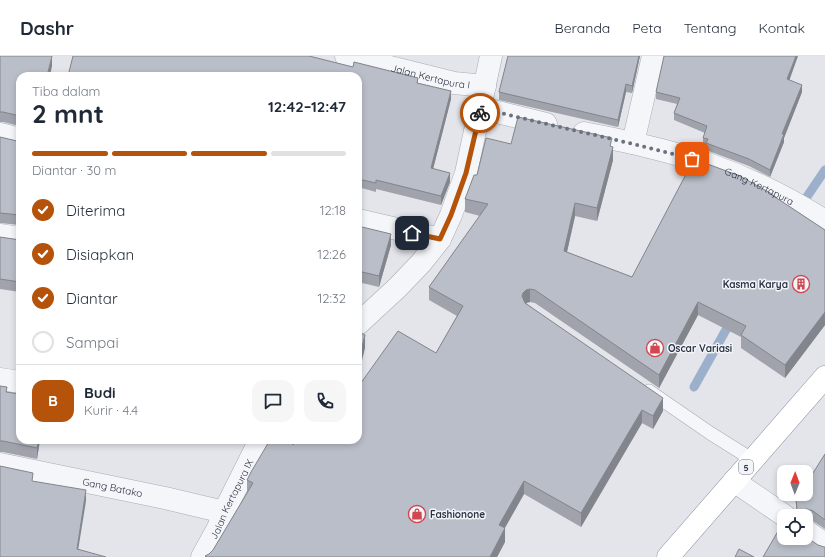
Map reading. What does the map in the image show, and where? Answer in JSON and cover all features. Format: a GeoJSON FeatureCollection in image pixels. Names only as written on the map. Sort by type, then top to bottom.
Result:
{"type":"FeatureCollection","features":[{"type":"Feature","properties":{"kind":"highway","name":"5"},"geometry":{"type":"LineString","coordinates":[[668,557],[825,377]]}},
{"type":"Feature","properties":{"kind":"street","name":"Jalan Kertapura I"},"geometry":{"type":"LineString","coordinates":[[346,56],[454,83],[485,86],[492,56]]}},
{"type":"Feature","properties":{"kind":"street"},"geometry":{"type":"LineString","coordinates":[[633,143],[653,56]]}},
{"type":"Feature","properties":{"kind":"street"},"geometry":{"type":"LineString","coordinates":[[362,317],[397,288],[421,263],[440,239],[451,215],[466,173],[485,86]]}},
{"type":"Feature","properties":{"kind":"street","name":"Gang Kertapura"},"geometry":{"type":"LineString","coordinates":[[481,108],[558,127],[633,143],[706,163],[746,178],[821,218]]}},
{"type":"Feature","properties":{"kind":"street"},"geometry":{"type":"LineString","coordinates":[[0,134],[16,139]]}},
{"type":"Feature","properties":{"kind":"street"},"geometry":{"type":"LineString","coordinates":[[362,221],[440,239]]}},
{"type":"Feature","properties":{"kind":"street"},"geometry":{"type":"LineString","coordinates":[[0,235],[16,237]]}},
{"type":"Feature","properties":{"kind":"street"},"geometry":{"type":"LineString","coordinates":[[0,379],[16,381]]}},
{"type":"Feature","properties":{"kind":"street","name":"Jalan Kertapura IX"},"geometry":{"type":"LineString","coordinates":[[202,557],[218,528],[224,512],[258,444]]}},
{"type":"Feature","properties":{"kind":"street","name":"Gang Batako"},"geometry":{"type":"LineString","coordinates":[[0,464],[158,496],[224,512]]}},
{"type":"Feature","properties":{"kind":"street"},"geometry":{"type":"LineString","coordinates":[[734,481],[777,511]]}},
{"type":"Feature","properties":{"kind":"street"},"geometry":{"type":"LineString","coordinates":[[813,536],[825,544]]}},
{"type":"Feature","properties":{"kind":"lane"},"geometry":{"type":"LineString","coordinates":[[641,386],[753,460]]}},
{"type":"Feature","properties":{"kind":"building"},"geometry":{"type":"Polygon","coordinates":[[[0,56],[52,56],[48,72],[16,72],[16,115],[0,112],[0,56]]]}},
{"type":"Feature","properties":{"kind":"building"},"geometry":{"type":"Polygon","coordinates":[[[73,56],[309,56],[353,67],[354,62],[418,78],[417,83],[451,91],[431,168],[450,173],[441,196],[376,180],[376,183],[362,180],[362,72],[69,72],[73,56]]]}},
{"type":"Feature","properties":{"kind":"building"},"geometry":{"type":"Polygon","coordinates":[[[508,56],[639,56],[632,86],[626,84],[618,120],[499,92],[508,56]]]}},
{"type":"Feature","properties":{"kind":"building"},"geometry":{"type":"Polygon","coordinates":[[[664,56],[796,56],[787,79],[802,85],[782,134],[784,134],[770,170],[749,159],[706,143],[708,139],[703,138],[707,126],[674,113],[680,98],[656,92],[664,56]]]}},
{"type":"Feature","properties":{"kind":"building"},"geometry":{"type":"Polygon","coordinates":[[[518,117],[612,138],[610,146],[613,147],[597,208],[575,203],[564,251],[632,277],[694,159],[740,176],[772,194],[825,230],[825,312],[785,365],[741,335],[746,326],[698,302],[659,375],[535,290],[526,290],[522,296],[525,303],[663,398],[653,416],[642,410],[581,513],[524,481],[499,525],[505,528],[490,557],[205,556],[213,550],[253,483],[247,480],[268,444],[362,444],[362,381],[398,331],[436,353],[463,306],[429,287],[488,204],[465,199],[474,175],[477,175],[486,138],[511,144],[518,117]]]}},
{"type":"Feature","properties":{"kind":"building"},"geometry":{"type":"Polygon","coordinates":[[[0,137],[16,141],[16,215],[0,213],[0,137]]]}},
{"type":"Feature","properties":{"kind":"building"},"geometry":{"type":"Polygon","coordinates":[[[362,227],[391,234],[379,276],[362,272],[362,227]]]}},
{"type":"Feature","properties":{"kind":"building"},"geometry":{"type":"Polygon","coordinates":[[[0,237],[16,239],[16,281],[0,279],[0,237]]]}},
{"type":"Feature","properties":{"kind":"building"},"geometry":{"type":"Polygon","coordinates":[[[362,334],[365,335],[362,347],[362,334]]]}},
{"type":"Feature","properties":{"kind":"building"},"geometry":{"type":"Polygon","coordinates":[[[0,386],[7,387],[6,392],[16,393],[16,444],[0,441],[0,386]]]}},
{"type":"Feature","properties":{"kind":"building"},"geometry":{"type":"Polygon","coordinates":[[[18,444],[38,444],[37,448],[18,444]]]}},
{"type":"Feature","properties":{"kind":"building"},"geometry":{"type":"Polygon","coordinates":[[[825,454],[825,520],[813,511],[813,509],[796,509],[796,501],[813,501],[813,473],[825,454]]]}},
{"type":"Feature","properties":{"kind":"building"},"geometry":{"type":"Polygon","coordinates":[[[0,466],[33,473],[32,481],[86,490],[77,549],[106,557],[0,557],[0,466]]]}},
{"type":"Feature","properties":{"kind":"building"},"geometry":{"type":"Polygon","coordinates":[[[777,533],[777,545],[813,545],[813,542],[825,547],[825,557],[763,557],[777,533]]]}},
{"type":"Feature","properties":{"kind":"building"},"geometry":{"type":"Polygon","coordinates":[[[739,549],[754,557],[735,557],[739,549]]]}},
{"type":"Feature","properties":{"kind":"waterway"},"geometry":{"type":"LineString","coordinates":[[800,207],[825,170]]}},
{"type":"Feature","properties":{"kind":"waterway"},"geometry":{"type":"LineString","coordinates":[[694,387],[732,319]]}},
{"type":"Feature","properties":{"kind":"way so far"},"geometry":{"type":"LineString","coordinates":[[480,113],[481,108],[558,127],[633,143],[692,159]]}},
{"type":"Feature","properties":{"kind":"place","name":"Kasma Karya"},"geometry":{"type":"Point","coordinates":[801,284]}},
{"type":"Feature","properties":{"kind":"place","name":"Oscar Variasi"},"geometry":{"type":"Point","coordinates":[655,348]}},
{"type":"Feature","properties":{"kind":"place","name":"Fashionone"},"geometry":{"type":"Point","coordinates":[417,514]}},
{"type":"Feature","properties":{"kind":"route"},"geometry":{"type":"LineString","coordinates":[[412,233],[440,239],[451,215],[466,173],[480,113]]}}]}
